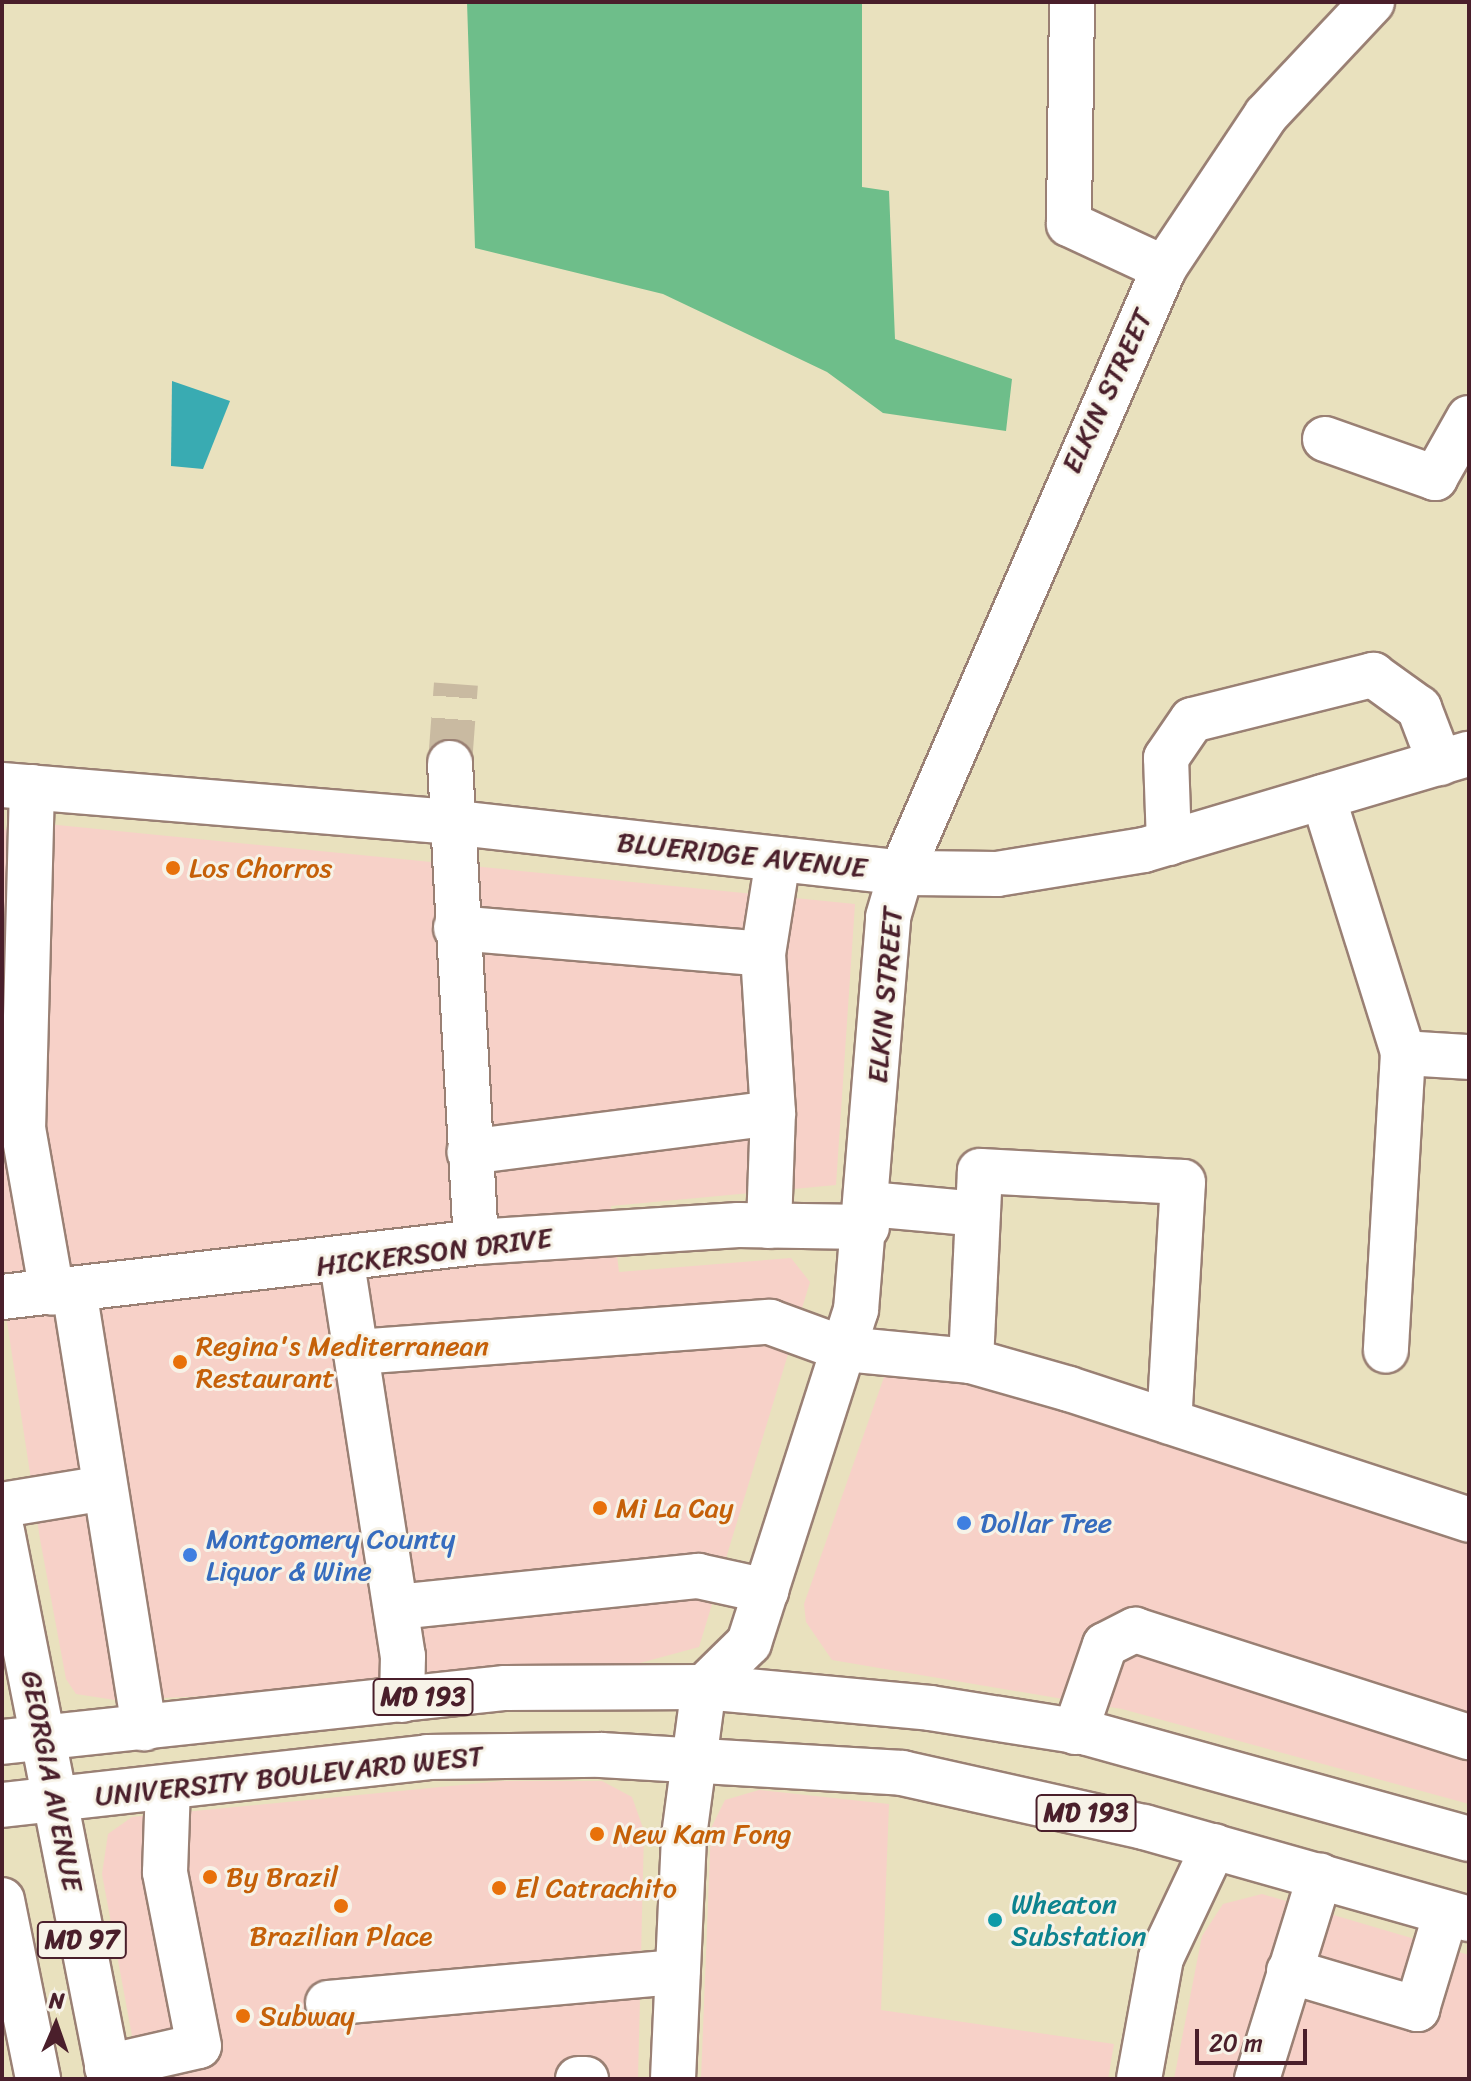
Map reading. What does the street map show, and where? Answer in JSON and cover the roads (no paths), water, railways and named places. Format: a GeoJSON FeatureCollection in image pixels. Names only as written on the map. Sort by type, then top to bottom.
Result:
{"type":"FeatureCollection","features":[{"type":"Feature","properties":{"kind":"street"},"geometry":{"type":"LineString","coordinates":[[1072,2],[1069,224],[1164,268]]}},
{"type":"Feature","properties":{"kind":"street","name":"ELKIN STREET"},"geometry":{"type":"LineString","coordinates":[[704,1687],[749,1643],[844,1349],[868,1216],[888,917],[901,873],[1164,268],[1266,115],[1372,2]]}},
{"type":"Feature","properties":{"kind":"street"},"geometry":{"type":"LineString","coordinates":[[1325,439],[1435,478],[1469,418]]}},
{"type":"Feature","properties":{"kind":"street"},"geometry":{"type":"LineString","coordinates":[[1169,843],[1166,758],[1192,720],[1373,675],[1419,708],[1455,758]]}},
{"type":"Feature","properties":{"kind":"street","name":"BLUERIDGE AVENUE"},"geometry":{"type":"LineString","coordinates":[[17,786],[449,822],[901,873],[997,874],[1169,843],[1455,758]]}},
{"type":"Feature","properties":{"kind":"street"},"geometry":{"type":"LineString","coordinates":[[450,763],[449,822],[476,1242]]}},
{"type":"Feature","properties":{"kind":"street"},"geometry":{"type":"LineString","coordinates":[[17,786],[12,1128],[63,1291],[105,1488],[144,1728]]}},
{"type":"Feature","properties":{"kind":"street"},"geometry":{"type":"LineString","coordinates":[[1323,797],[1403,1053],[1386,1351]]}},
{"type":"Feature","properties":{"kind":"street"},"geometry":{"type":"LineString","coordinates":[[769,1226],[773,1113],[763,954],[778,859]]}},
{"type":"Feature","properties":{"kind":"street"},"geometry":{"type":"LineString","coordinates":[[456,928],[763,954]]}},
{"type":"Feature","properties":{"kind":"street"},"geometry":{"type":"LineString","coordinates":[[1403,1053],[1469,1057]]}},
{"type":"Feature","properties":{"kind":"street"},"geometry":{"type":"LineString","coordinates":[[469,1152],[773,1113]]}},
{"type":"Feature","properties":{"kind":"street"},"geometry":{"type":"LineString","coordinates":[[971,1361],[980,1171],[1183,1182],[1169,1422]]}},
{"type":"Feature","properties":{"kind":"street","name":"HICKERSON DRIVE"},"geometry":{"type":"LineString","coordinates":[[2,1297],[342,1263],[476,1242],[769,1226],[868,1216],[978,1214]]}},
{"type":"Feature","properties":{"kind":"street"},"geometry":{"type":"LineString","coordinates":[[342,1263],[397,1607],[402,1700]]}},
{"type":"Feature","properties":{"kind":"street"},"geometry":{"type":"LineString","coordinates":[[357,1352],[770,1322],[844,1349],[971,1361],[1469,1520]]}},
{"type":"Feature","properties":{"kind":"street"},"geometry":{"type":"LineString","coordinates":[[2,1505],[105,1488]]}},
{"type":"Feature","properties":{"kind":"street","name":"GEORGIA AVENUE"},"geometry":{"type":"LineString","coordinates":[[2,1531],[109,2073]]}},
{"type":"Feature","properties":{"kind":"street"},"geometry":{"type":"LineString","coordinates":[[397,1607],[698,1576],[766,1591]]}},
{"type":"Feature","properties":{"kind":"street"},"geometry":{"type":"LineString","coordinates":[[1075,1732],[1105,1645],[1135,1630],[1469,1737]]}},
{"type":"Feature","properties":{"kind":"street"},"geometry":{"type":"LineString","coordinates":[[673,2079],[694,1758],[704,1687]]}},
{"type":"Feature","properties":{"kind":"street","name":"MD 193"},"geometry":{"type":"LineString","coordinates":[[2,1742],[505,1688],[704,1687],[930,1708],[1075,1732],[1247,1772],[1469,1839]]}},
{"type":"Feature","properties":{"kind":"street","name":"UNIVERSITY BOULEVARD WEST"},"geometry":{"type":"LineString","coordinates":[[2,1805],[427,1757],[694,1758],[902,1773],[1214,1846],[1457,1916]]}},
{"type":"Feature","properties":{"kind":"street"},"geometry":{"type":"LineString","coordinates":[[109,2073],[199,2046],[165,1872],[168,1787]]}},
{"type":"Feature","properties":{"kind":"street"},"geometry":{"type":"LineString","coordinates":[[1139,2079],[1161,1958],[1214,1846]]}},
{"type":"Feature","properties":{"kind":"street"},"geometry":{"type":"LineString","coordinates":[[1257,2079],[1320,1876]]}},
{"type":"Feature","properties":{"kind":"street","name":"MD 97"},"geometry":{"type":"LineString","coordinates":[[3,1910],[13,2008],[38,2079]]}},
{"type":"Feature","properties":{"kind":"street"},"geometry":{"type":"LineString","coordinates":[[1289,1971],[1417,2009],[1457,1916]]}},
{"type":"Feature","properties":{"kind":"street"},"geometry":{"type":"LineString","coordinates":[[328,2003],[678,1972]]}},
{"type":"Feature","properties":{"kind":"street"},"geometry":{"type":"LineString","coordinates":[[578,2079],[586,2079]]}},
{"type":"Feature","properties":{"kind":"water"},"geometry":{"type":"Polygon","coordinates":[[[172,381],[230,401],[203,469],[171,466],[172,381]]]}},
{"type":"Feature","properties":{"kind":"tunnel"},"geometry":{"type":"LineString","coordinates":[[450,763],[456,684]]}},
{"type":"Feature","properties":{"kind":"place","name":"Los Chorros"},"geometry":{"type":"Point","coordinates":[173,868]}},
{"type":"Feature","properties":{"kind":"place","name":"Regina's Mediterranean Restaurant"},"geometry":{"type":"Point","coordinates":[180,1362]}},
{"type":"Feature","properties":{"kind":"place","name":"Mi La Cay"},"geometry":{"type":"Point","coordinates":[600,1508]}},
{"type":"Feature","properties":{"kind":"place","name":"Dollar Tree"},"geometry":{"type":"Point","coordinates":[964,1523]}},
{"type":"Feature","properties":{"kind":"place","name":"Montgomery County Liquor & Wine"},"geometry":{"type":"Point","coordinates":[190,1555]}},
{"type":"Feature","properties":{"kind":"place","name":"New Kam Fong"},"geometry":{"type":"Point","coordinates":[597,1834]}},
{"type":"Feature","properties":{"kind":"place","name":"By Brazil"},"geometry":{"type":"Point","coordinates":[210,1877]}},
{"type":"Feature","properties":{"kind":"place","name":"El Catrachito"},"geometry":{"type":"Point","coordinates":[499,1888]}},
{"type":"Feature","properties":{"kind":"place","name":"Brazilian Place"},"geometry":{"type":"Point","coordinates":[341,1906]}},
{"type":"Feature","properties":{"kind":"place","name":"Wheaton Substation"},"geometry":{"type":"Point","coordinates":[995,1920]}},
{"type":"Feature","properties":{"kind":"place","name":"Subway"},"geometry":{"type":"Point","coordinates":[243,2016]}}]}
